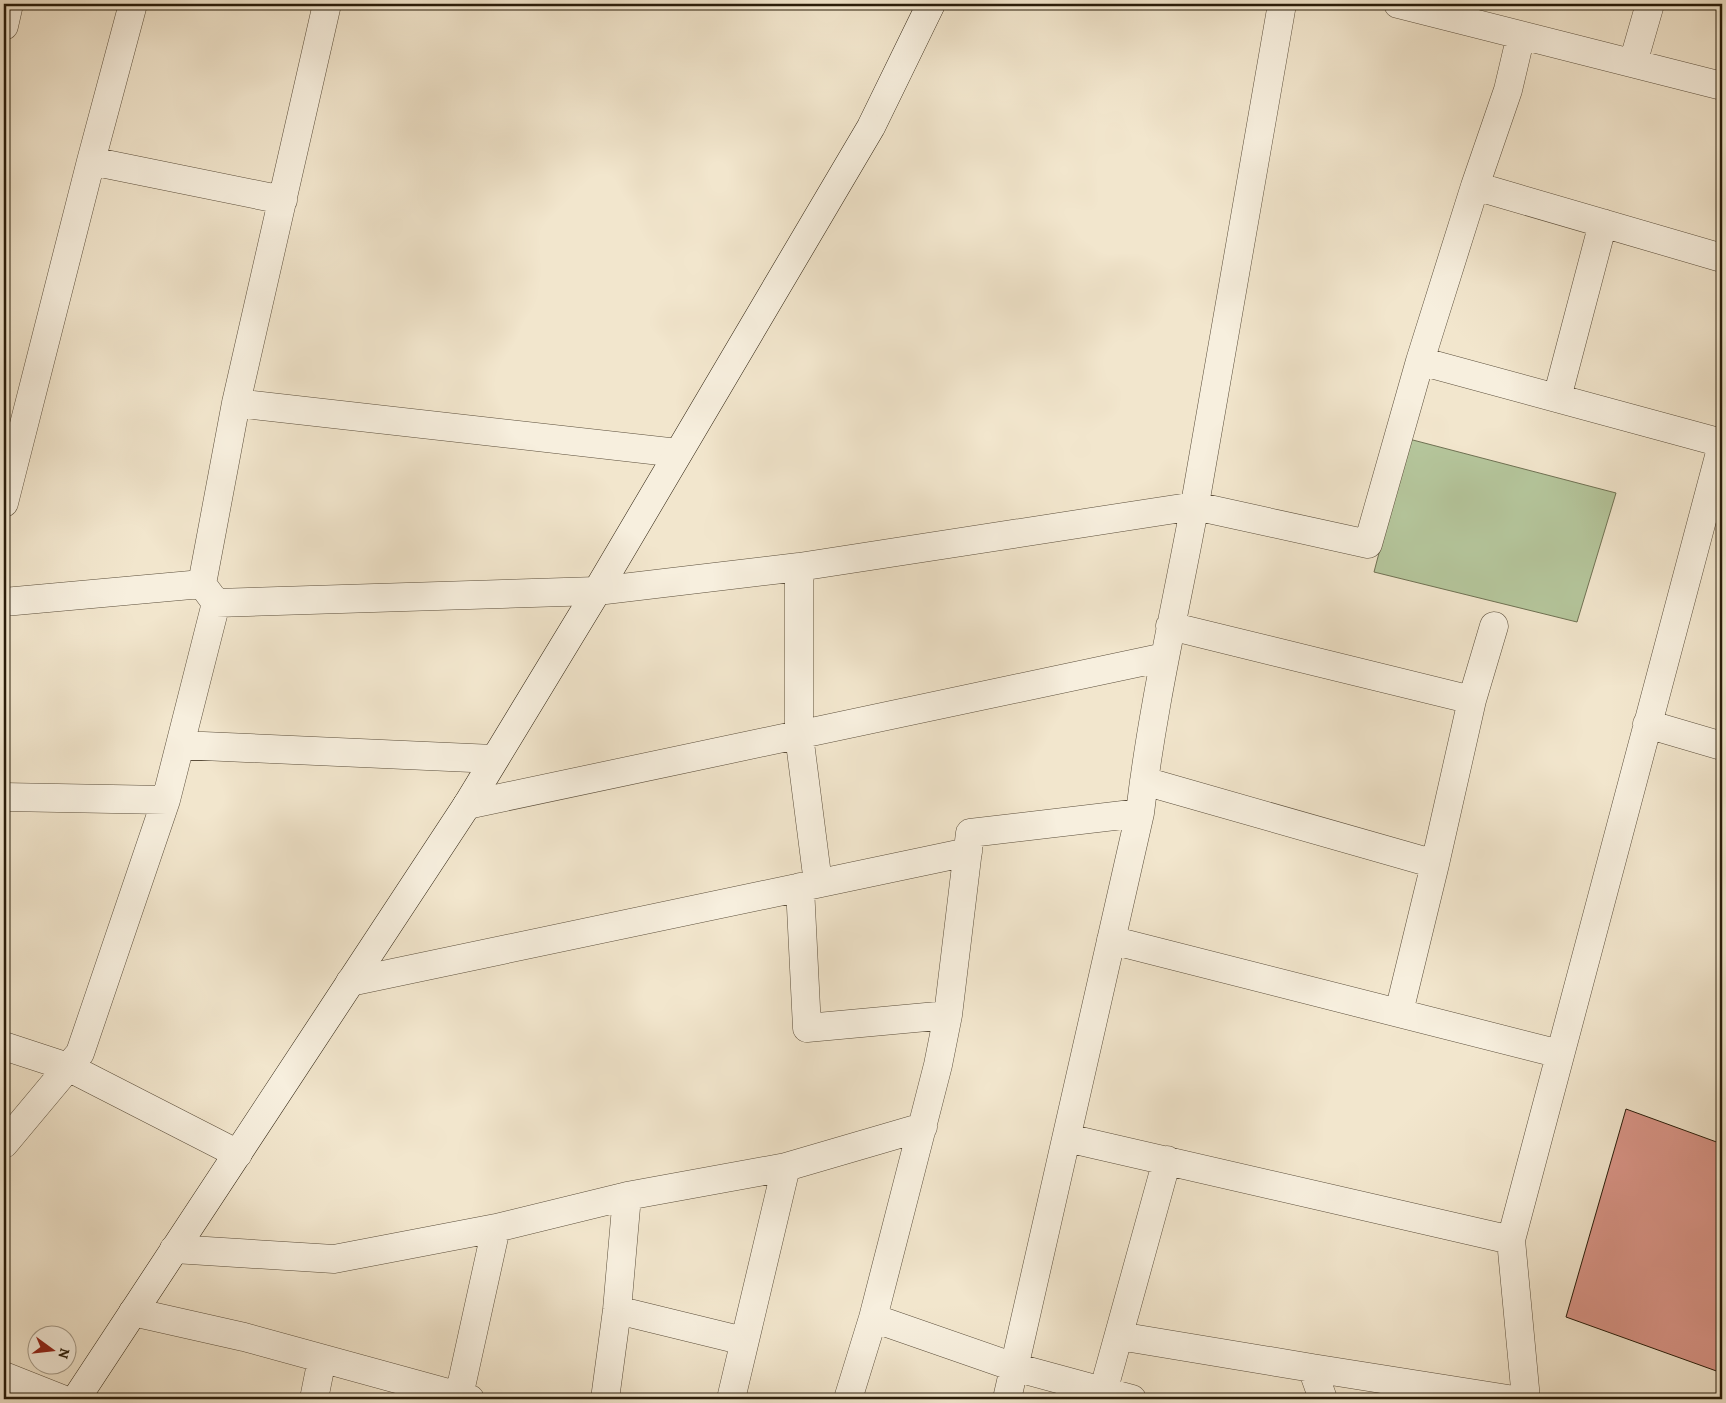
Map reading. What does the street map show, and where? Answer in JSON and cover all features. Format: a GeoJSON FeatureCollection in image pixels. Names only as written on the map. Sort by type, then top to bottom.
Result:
{"type":"FeatureCollection","features":[{"type":"Feature","properties":{"kind":"street"},"geometry":{"type":"LineString","coordinates":[[4,26],[10,4]]}},
{"type":"Feature","properties":{"kind":"street"},"geometry":{"type":"LineString","coordinates":[[4,504],[91,161],[134,4]]}},
{"type":"Feature","properties":{"kind":"street"},"geometry":{"type":"LineString","coordinates":[[4,1144],[80,1052],[166,800],[180,745],[209,593],[236,404],[327,4]]}},
{"type":"Feature","properties":{"kind":"street"},"geometry":{"type":"LineString","coordinates":[[76,1399],[467,805],[597,591],[871,128],[931,4]]}},
{"type":"Feature","properties":{"kind":"street"},"geometry":{"type":"LineString","coordinates":[[1007,1399],[1140,814],[1170,626],[1195,506],[1282,4]]}},
{"type":"Feature","properties":{"kind":"street"},"geometry":{"type":"LineString","coordinates":[[1398,4],[1459,11],[1521,35],[1722,86]]}},
{"type":"Feature","properties":{"kind":"street"},"geometry":{"type":"LineString","coordinates":[[1633,63],[1650,4]]}},
{"type":"Feature","properties":{"kind":"street"},"geometry":{"type":"LineString","coordinates":[[4,602],[209,593],[597,591],[799,567],[1195,506],[1368,544],[1420,361],[1475,186],[1508,90],[1521,35]]}},
{"type":"Feature","properties":{"kind":"street"},"geometry":{"type":"LineString","coordinates":[[91,161],[283,200]]}},
{"type":"Feature","properties":{"kind":"street"},"geometry":{"type":"LineString","coordinates":[[1475,186],[1722,258]]}},
{"type":"Feature","properties":{"kind":"street"},"geometry":{"type":"LineString","coordinates":[[1556,398],[1604,223]]}},
{"type":"Feature","properties":{"kind":"street"},"geometry":{"type":"LineString","coordinates":[[1420,361],[1722,444],[1714,509],[1647,724],[1511,1240],[1526,1399]]}},
{"type":"Feature","properties":{"kind":"street"},"geometry":{"type":"LineString","coordinates":[[236,404],[678,453]]}},
{"type":"Feature","properties":{"kind":"street"},"geometry":{"type":"LineString","coordinates":[[799,567],[799,734],[809,885],[808,1028],[948,1015]]}},
{"type":"Feature","properties":{"kind":"street"},"geometry":{"type":"LineString","coordinates":[[1170,626],[1472,700]]}},
{"type":"Feature","properties":{"kind":"street"},"geometry":{"type":"LineString","coordinates":[[1399,1012],[1436,864],[1472,700],[1494,626]]}},
{"type":"Feature","properties":{"kind":"street"},"geometry":{"type":"LineString","coordinates":[[467,805],[1165,657]]}},
{"type":"Feature","properties":{"kind":"street"},"geometry":{"type":"LineString","coordinates":[[1647,724],[1722,746]]}},
{"type":"Feature","properties":{"kind":"street"},"geometry":{"type":"LineString","coordinates":[[180,745],[494,759]]}},
{"type":"Feature","properties":{"kind":"street"},"geometry":{"type":"LineString","coordinates":[[1144,781],[1436,864]]}},
{"type":"Feature","properties":{"kind":"street"},"geometry":{"type":"LineString","coordinates":[[4,797],[166,800]]}},
{"type":"Feature","properties":{"kind":"street"},"geometry":{"type":"LineString","coordinates":[[848,1399],[873,1318],[938,1065],[948,1015],[970,833],[1140,814]]}},
{"type":"Feature","properties":{"kind":"street"},"geometry":{"type":"LineString","coordinates":[[350,982],[968,852]]}},
{"type":"Feature","properties":{"kind":"street"},"geometry":{"type":"LineString","coordinates":[[1111,940],[1560,1054]]}},
{"type":"Feature","properties":{"kind":"street"},"geometry":{"type":"LineString","coordinates":[[4,1046],[68,1067],[238,1154]]}},
{"type":"Feature","properties":{"kind":"street"},"geometry":{"type":"LineString","coordinates":[[174,1249],[334,1259],[496,1228],[627,1196],[786,1167],[923,1127]]}},
{"type":"Feature","properties":{"kind":"street"},"geometry":{"type":"LineString","coordinates":[[1067,1138],[1511,1240]]}},
{"type":"Feature","properties":{"kind":"street"},"geometry":{"type":"LineString","coordinates":[[1103,1392],[1167,1160]]}},
{"type":"Feature","properties":{"kind":"street"},"geometry":{"type":"LineString","coordinates":[[731,1399],[786,1167]]}},
{"type":"Feature","properties":{"kind":"street"},"geometry":{"type":"LineString","coordinates":[[605,1399],[617,1310],[627,1196]]}},
{"type":"Feature","properties":{"kind":"street"},"geometry":{"type":"LineString","coordinates":[[133,1312],[244,1338],[464,1398],[496,1228]]}},
{"type":"Feature","properties":{"kind":"street"},"geometry":{"type":"LineString","coordinates":[[617,1310],[744,1341]]}},
{"type":"Feature","properties":{"kind":"street"},"geometry":{"type":"LineString","coordinates":[[873,1318],[1014,1368],[1132,1399]]}},
{"type":"Feature","properties":{"kind":"street"},"geometry":{"type":"LineString","coordinates":[[1119,1336],[1508,1399]]}},
{"type":"Feature","properties":{"kind":"street"},"geometry":{"type":"LineString","coordinates":[[314,1399],[322,1360]]}},
{"type":"Feature","properties":{"kind":"street"},"geometry":{"type":"LineString","coordinates":[[1312,1368],[1323,1399]]}},
{"type":"Feature","properties":{"kind":"street"},"geometry":{"type":"LineString","coordinates":[[4,1376],[62,1399]]}},
{"type":"Feature","properties":{"kind":"green space"},"geometry":{"type":"Polygon","coordinates":[[[1409,439],[1616,493],[1577,622],[1374,572],[1409,439]]]}},
{"type":"Feature","properties":{"kind":"building"},"geometry":{"type":"Polygon","coordinates":[[[1626,1109],[1722,1144],[1722,1373],[1566,1317],[1626,1109]]]}}]}
